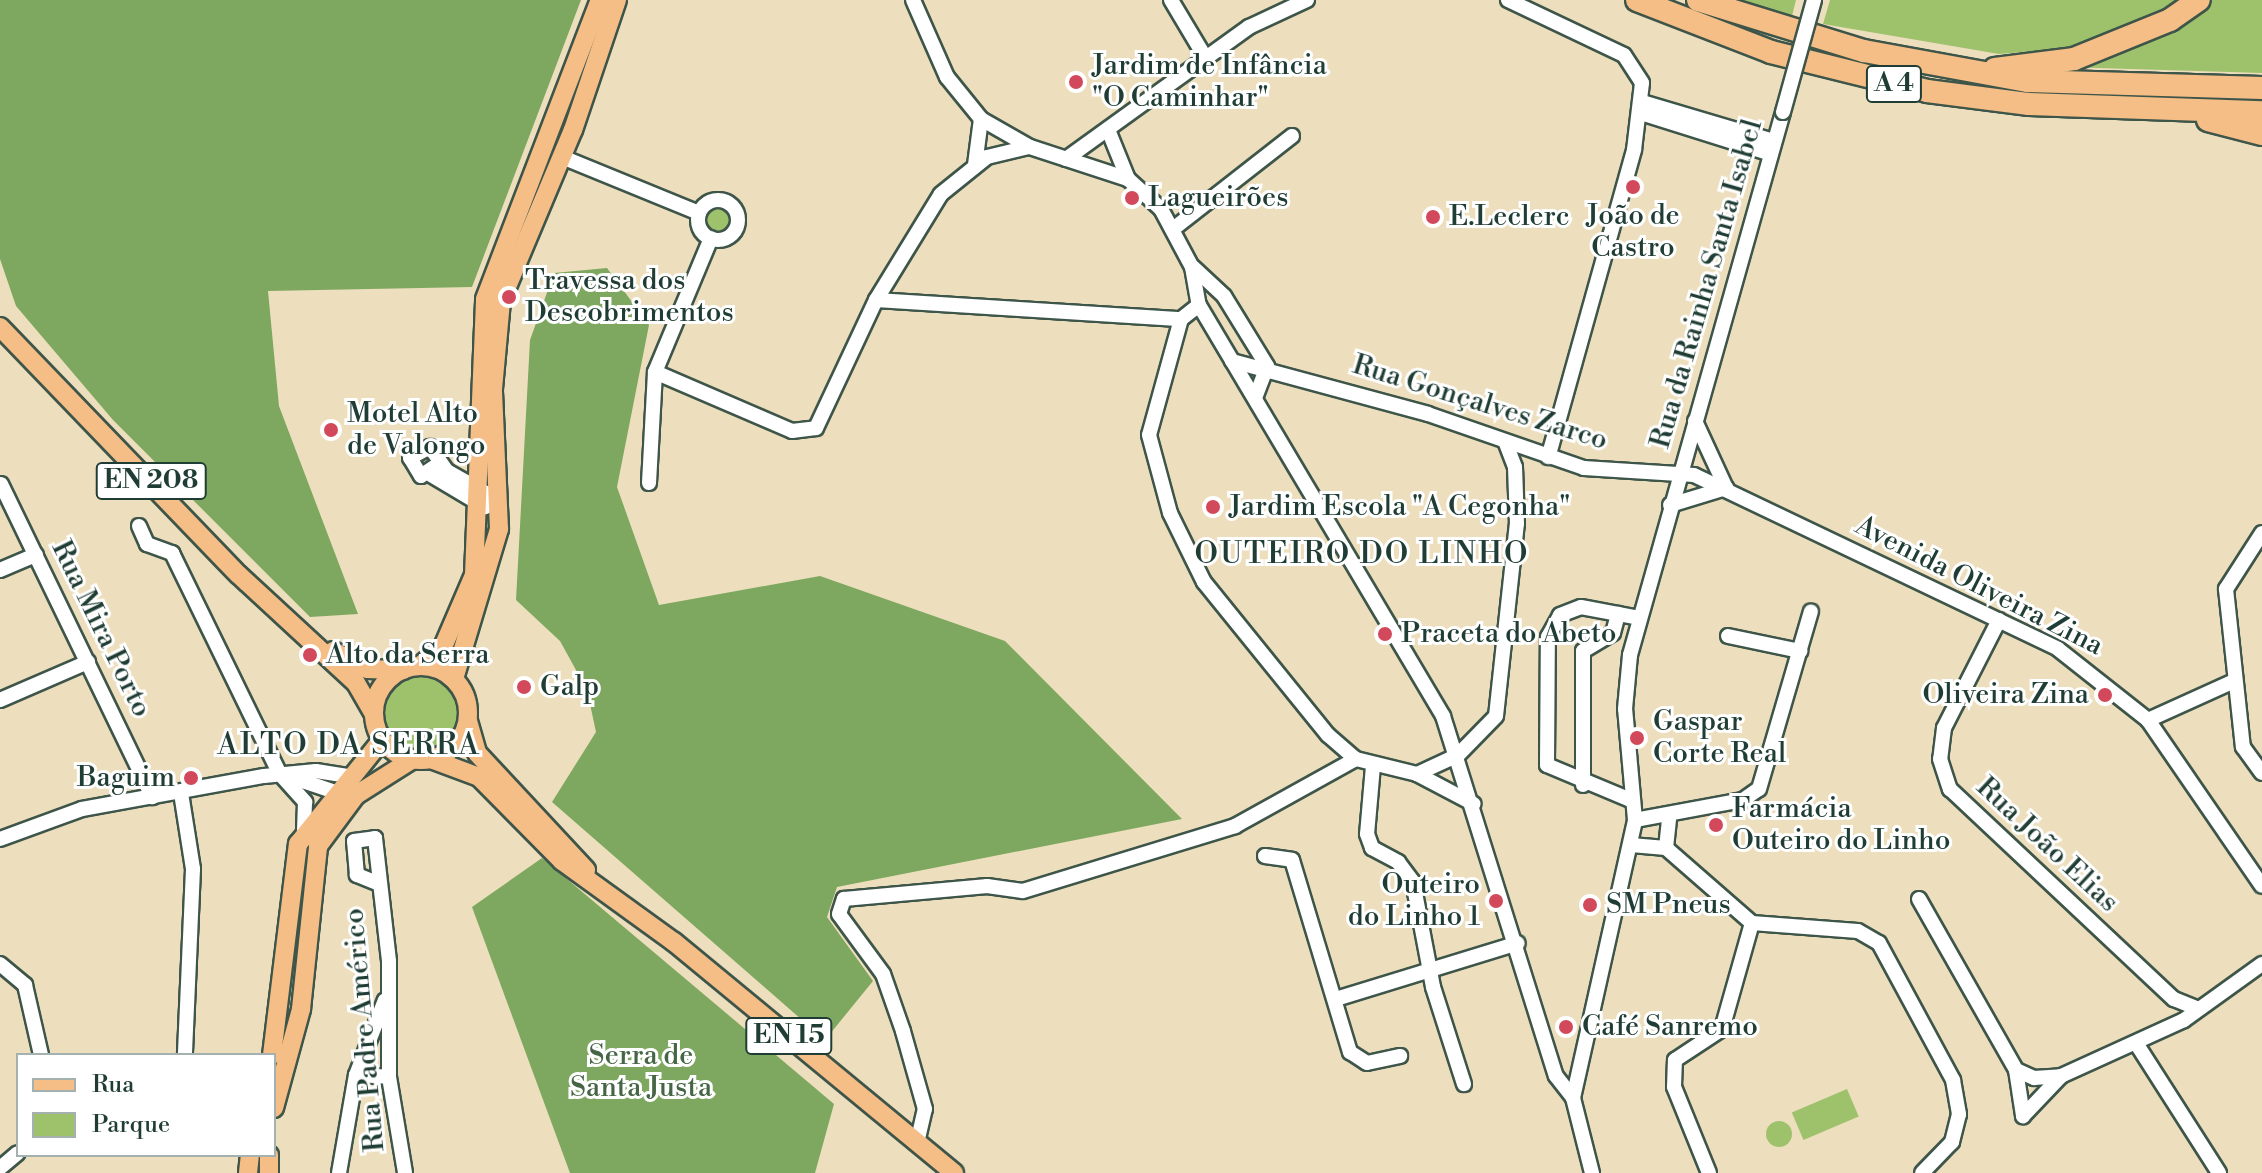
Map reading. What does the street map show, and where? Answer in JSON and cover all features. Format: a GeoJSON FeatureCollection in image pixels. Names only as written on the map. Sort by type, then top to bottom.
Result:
{"type":"FeatureCollection","features":[{"type":"Feature","properties":{"kind":"highway","name":"A 4"},"geometry":{"type":"LineString","coordinates":[[1637,0],[1771,52],[1927,91],[2164,110],[2262,112]]}},
{"type":"Feature","properties":{"kind":"highway","name":"A 4"},"geometry":{"type":"LineString","coordinates":[[1698,0],[1864,51],[2028,81],[2262,88]]}},
{"type":"Feature","properties":{"kind":"highway"},"geometry":{"type":"LineString","coordinates":[[1973,72],[2074,59],[2170,20],[2199,0]]}},
{"type":"Feature","properties":{"kind":"highway"},"geometry":{"type":"LineString","coordinates":[[2164,110],[2262,134]]}},
{"type":"Feature","properties":{"kind":"main road"},"geometry":{"type":"LineString","coordinates":[[422,759],[382,740],[374,714],[382,687],[443,647],[466,601],[490,502],[482,467],[485,299],[600,0]]}},
{"type":"Feature","properties":{"kind":"main road"},"geometry":{"type":"LineString","coordinates":[[272,1053],[292,866],[304,830],[335,794],[455,746],[468,721],[454,679],[489,576],[493,389],[501,301],[562,157],[617,0]]}},
{"type":"Feature","properties":{"kind":"main road","name":"EN 208"},"geometry":{"type":"LineString","coordinates":[[0,327],[356,683],[374,714]]}},
{"type":"Feature","properties":{"kind":"main road","name":"EN 208"},"geometry":{"type":"LineString","coordinates":[[304,632],[352,663],[412,668]]}},
{"type":"Feature","properties":{"kind":"main road"},"geometry":{"type":"LineString","coordinates":[[412,668],[454,679]]}},
{"type":"Feature","properties":{"kind":"main road","name":"EN 15"},"geometry":{"type":"LineString","coordinates":[[468,721],[477,753],[592,878],[954,1173]]}},
{"type":"Feature","properties":{"kind":"main road"},"geometry":{"type":"LineString","coordinates":[[276,1101],[301,1009],[314,865],[325,832],[382,740]]}},
{"type":"Feature","properties":{"kind":"main road","name":"EN 15"},"geometry":{"type":"LineString","coordinates":[[422,759],[479,777],[562,861],[592,878]]}},
{"type":"Feature","properties":{"kind":"street"},"geometry":{"type":"LineString","coordinates":[[913,0],[947,77],[981,119],[1030,147],[1128,179]]}},
{"type":"Feature","properties":{"kind":"street"},"geometry":{"type":"LineString","coordinates":[[1171,0],[1205,57]]}},
{"type":"Feature","properties":{"kind":"street"},"geometry":{"type":"LineString","coordinates":[[1508,0],[1624,55],[1639,70],[1642,108],[1548,457]]}},
{"type":"Feature","properties":{"kind":"street","name":"Rua da Rainha Santa Isabel"},"geometry":{"type":"LineString","coordinates":[[1573,1098],[1635,820],[1626,690],[1639,618],[1814,0]]}},
{"type":"Feature","properties":{"kind":"street"},"geometry":{"type":"LineString","coordinates":[[1066,159],[1109,132],[1205,57],[1303,2]]}},
{"type":"Feature","properties":{"kind":"street"},"geometry":{"type":"LineString","coordinates":[[1642,108],[1772,147]]}},
{"type":"Feature","properties":{"kind":"street"},"geometry":{"type":"LineString","coordinates":[[975,165],[981,119]]}},
{"type":"Feature","properties":{"kind":"street"},"geometry":{"type":"LineString","coordinates":[[552,131],[562,157]]}},
{"type":"Feature","properties":{"kind":"street"},"geometry":{"type":"LineString","coordinates":[[1109,132],[1128,179],[1173,229],[1192,267],[1199,305],[1443,716],[1518,943],[1556,1076],[1573,1098],[1592,1173]]}},
{"type":"Feature","properties":{"kind":"street"},"geometry":{"type":"LineString","coordinates":[[1173,229],[1292,136]]}},
{"type":"Feature","properties":{"kind":"street"},"geometry":{"type":"LineString","coordinates":[[655,372],[802,432],[827,413],[876,300],[941,194],[975,165],[1030,147]]}},
{"type":"Feature","properties":{"kind":"street"},"geometry":{"type":"LineString","coordinates":[[538,164],[562,157],[699,213],[711,238],[655,372],[649,483]]}},
{"type":"Feature","properties":{"kind":"street"},"geometry":{"type":"LineString","coordinates":[[699,213],[718,200],[737,214],[733,232],[711,238]]}},
{"type":"Feature","properties":{"kind":"street"},"geometry":{"type":"LineString","coordinates":[[1192,267],[1224,296],[1267,366],[1255,398]]}},
{"type":"Feature","properties":{"kind":"street"},"geometry":{"type":"LineString","coordinates":[[876,300],[1181,319]]}},
{"type":"Feature","properties":{"kind":"street"},"geometry":{"type":"LineString","coordinates":[[1199,305],[1181,319],[1149,435],[1170,513],[1227,614],[1356,759],[1373,766],[1417,774],[1474,804]]}},
{"type":"Feature","properties":{"kind":"street","name":"Rua Gonçalves Zarco"},"geometry":{"type":"LineString","coordinates":[[1232,361],[1267,366],[1548,457],[1618,471],[1680,471]]}},
{"type":"Feature","properties":{"kind":"street"},"geometry":{"type":"LineString","coordinates":[[1670,505],[1726,488],[1695,421]]}},
{"type":"Feature","properties":{"kind":"street"},"geometry":{"type":"LineString","coordinates":[[1417,774],[1458,755],[1496,716],[1517,524],[1515,467],[1506,443]]}},
{"type":"Feature","properties":{"kind":"street"},"geometry":{"type":"LineString","coordinates":[[463,483],[482,467]]}},
{"type":"Feature","properties":{"kind":"street"},"geometry":{"type":"LineString","coordinates":[[436,469],[463,483],[490,502],[436,469]]}},
{"type":"Feature","properties":{"kind":"street","name":"Avenida Oliveira Zina"},"geometry":{"type":"LineString","coordinates":[[1680,471],[1726,488],[1999,620],[2093,671],[2148,720],[2262,886]]}},
{"type":"Feature","properties":{"kind":"street","name":"Rua Mira Porto"},"geometry":{"type":"LineString","coordinates":[[1,484],[152,797]]}},
{"type":"Feature","properties":{"kind":"street"},"geometry":{"type":"LineString","coordinates":[[139,526],[147,544],[172,553],[280,774],[305,802],[304,830]]}},
{"type":"Feature","properties":{"kind":"street"},"geometry":{"type":"LineString","coordinates":[[2262,533],[2226,589],[2243,747],[2262,773]]}},
{"type":"Feature","properties":{"kind":"street"},"geometry":{"type":"LineString","coordinates":[[0,570],[36,555]]}},
{"type":"Feature","properties":{"kind":"street"},"geometry":{"type":"LineString","coordinates":[[1633,801],[1583,785],[1555,772],[1543,754],[1548,637],[1560,615],[1581,607],[1639,618]]}},
{"type":"Feature","properties":{"kind":"street"},"geometry":{"type":"LineString","coordinates":[[1635,820],[1669,817],[1743,800],[1759,789],[1811,611]]}},
{"type":"Feature","properties":{"kind":"street"},"geometry":{"type":"LineString","coordinates":[[1583,785],[1583,651],[1613,633],[1618,614]]}},
{"type":"Feature","properties":{"kind":"street","name":"Rua João Elias"},"geometry":{"type":"LineString","coordinates":[[1999,620],[1948,715],[1940,743],[1943,775],[1965,809],[2174,999],[2196,1008]]}},
{"type":"Feature","properties":{"kind":"street"},"geometry":{"type":"LineString","coordinates":[[1728,636],[1800,651]]}},
{"type":"Feature","properties":{"kind":"street"},"geometry":{"type":"LineString","coordinates":[[0,700],[88,662]]}},
{"type":"Feature","properties":{"kind":"street"},"geometry":{"type":"LineString","coordinates":[[2148,720],[2234,681]]}},
{"type":"Feature","properties":{"kind":"street"},"geometry":{"type":"LineString","coordinates":[[917,1143],[925,1109],[903,1031],[883,974],[839,914],[844,899],[987,886],[1023,891],[1235,826],[1356,759]]}},
{"type":"Feature","properties":{"kind":"street"},"geometry":{"type":"LineString","coordinates":[[1373,766],[1367,834],[1372,848],[1398,862],[1413,882],[1432,971],[1464,1084]]}},
{"type":"Feature","properties":{"kind":"street"},"geometry":{"type":"LineString","coordinates":[[280,774],[335,794]]}},
{"type":"Feature","properties":{"kind":"street"},"geometry":{"type":"LineString","coordinates":[[0,839],[82,809],[280,774],[330,774],[355,786]]}},
{"type":"Feature","properties":{"kind":"street"},"geometry":{"type":"LineString","coordinates":[[314,865],[313,847],[335,808],[330,774]]}},
{"type":"Feature","properties":{"kind":"street"},"geometry":{"type":"LineString","coordinates":[[181,793],[193,869],[185,1053]]}},
{"type":"Feature","properties":{"kind":"street"},"geometry":{"type":"LineString","coordinates":[[1666,848],[1669,817]]}},
{"type":"Feature","properties":{"kind":"street"},"geometry":{"type":"LineString","coordinates":[[1631,845],[1666,848],[1752,923],[1858,931],[1879,943],[1953,1080],[1959,1114],[1952,1142],[1922,1173]]}},
{"type":"Feature","properties":{"kind":"street"},"geometry":{"type":"LineString","coordinates":[[1265,856],[1292,860],[1350,1052],[1367,1063],[1400,1056]]}},
{"type":"Feature","properties":{"kind":"street","name":"Rua Padre Américo"},"geometry":{"type":"LineString","coordinates":[[377,883],[387,996],[389,1077],[405,1173]]}},
{"type":"Feature","properties":{"kind":"street"},"geometry":{"type":"LineString","coordinates":[[1919,899],[2016,1070],[2023,1116],[2061,1076]]}},
{"type":"Feature","properties":{"kind":"street"},"geometry":{"type":"LineString","coordinates":[[1709,1173],[1674,1087],[1675,1060],[1686,1047],[1722,1029],[1752,923]]}},
{"type":"Feature","properties":{"kind":"street"},"geometry":{"type":"LineString","coordinates":[[1336,999],[1518,943]]}},
{"type":"Feature","properties":{"kind":"street"},"geometry":{"type":"LineString","coordinates":[[0,964],[25,985],[41,1053]]}},
{"type":"Feature","properties":{"kind":"street"},"geometry":{"type":"LineString","coordinates":[[2016,1070],[2034,1078],[2061,1076],[2173,1024],[2260,968]]}},
{"type":"Feature","properties":{"kind":"street"},"geometry":{"type":"LineString","coordinates":[[339,1173],[356,1075],[387,996]]}},
{"type":"Feature","properties":{"kind":"street"},"geometry":{"type":"LineString","coordinates":[[2173,1024],[2174,999]]}},
{"type":"Feature","properties":{"kind":"street"},"geometry":{"type":"LineString","coordinates":[[2136,1043],[2219,1173]]}},
{"type":"Feature","properties":{"kind":"street"},"geometry":{"type":"LineString","coordinates":[[356,1075],[389,1077]]}},
{"type":"Feature","properties":{"kind":"street"},"geometry":{"type":"LineString","coordinates":[[0,1168],[16,1155]]}},
{"type":"Feature","properties":{"kind":"green space"},"geometry":{"type":"Polygon","coordinates":[[[0,0],[581,0],[472,287],[268,291],[279,406],[358,614],[310,617],[113,420],[16,306],[0,259],[0,0]]]}},
{"type":"Feature","properties":{"kind":"green space"},"geometry":{"type":"Polygon","coordinates":[[[1743,0],[1796,0],[1792,16],[1743,0]]]}},
{"type":"Feature","properties":{"kind":"green space"},"geometry":{"type":"Polygon","coordinates":[[[1830,0],[2176,0],[2132,28],[2068,48],[1999,54],[1823,24],[1830,0]]]}},
{"type":"Feature","properties":{"kind":"green space"},"geometry":{"type":"Polygon","coordinates":[[[2206,0],[2262,0],[2262,73],[2064,67],[2206,0]]]}},
{"type":"Feature","properties":{"kind":"green space"},"geometry":{"type":"Polygon","coordinates":[[[717,207],[726,211],[730,220],[726,229],[717,233],[708,229],[704,220],[708,211],[717,207]]]}},
{"type":"Feature","properties":{"kind":"green space"},"geometry":{"type":"Polygon","coordinates":[[[607,268],[649,325],[617,487],[659,605],[820,576],[1005,641],[1182,819],[837,887],[827,917],[873,981],[825,1040],[552,802],[596,732],[587,690],[560,641],[516,600],[530,340],[554,273],[607,268]]]}},
{"type":"Feature","properties":{"kind":"green space"},"geometry":{"type":"Polygon","coordinates":[[[422,673],[437,676],[454,690],[461,712],[458,727],[444,744],[422,751],[407,748],[390,734],[383,712],[386,697],[400,680],[422,673]]]}},
{"type":"Feature","properties":{"kind":"green space","name":"Serra de Santa Justa"},"geometry":{"type":"Polygon","coordinates":[[[542,858],[834,1104],[815,1173],[570,1173],[472,907],[542,858]]]}},
{"type":"Feature","properties":{"kind":"green space"},"geometry":{"type":"Polygon","coordinates":[[[1847,1089],[1859,1117],[1803,1140],[1792,1112],[1847,1089]]]}},
{"type":"Feature","properties":{"kind":"green space"},"geometry":{"type":"Polygon","coordinates":[[[1779,1121],[1788,1125],[1792,1134],[1788,1143],[1779,1147],[1770,1143],[1766,1134],[1770,1125],[1779,1121]]]}},
{"type":"Feature","properties":{"kind":"place","name":"Jardim de Infância \"O Caminhar\""},"geometry":{"type":"Point","coordinates":[1076,82]}},
{"type":"Feature","properties":{"kind":"place","name":"João de Castro"},"geometry":{"type":"Point","coordinates":[1633,187]}},
{"type":"Feature","properties":{"kind":"place","name":"Lagueirões"},"geometry":{"type":"Point","coordinates":[1132,198]}},
{"type":"Feature","properties":{"kind":"place","name":"E.Leclerc"},"geometry":{"type":"Point","coordinates":[1433,217]}},
{"type":"Feature","properties":{"kind":"place","name":"Travessa dos Descobrimentos"},"geometry":{"type":"Point","coordinates":[509,297]}},
{"type":"Feature","properties":{"kind":"place","name":"Motel Alto de Valongo"},"geometry":{"type":"Point","coordinates":[331,430]}},
{"type":"Feature","properties":{"kind":"place","name":"Jardim Escola \"A Cegonha\""},"geometry":{"type":"Point","coordinates":[1213,507]}},
{"type":"Feature","properties":{"kind":"place","name":"Praceta do Abeto"},"geometry":{"type":"Point","coordinates":[1385,634]}},
{"type":"Feature","properties":{"kind":"place","name":"Alto da Serra"},"geometry":{"type":"Point","coordinates":[310,655]}},
{"type":"Feature","properties":{"kind":"place","name":"Galp"},"geometry":{"type":"Point","coordinates":[524,687]}},
{"type":"Feature","properties":{"kind":"place","name":"Oliveira Zina"},"geometry":{"type":"Point","coordinates":[2105,695]}},
{"type":"Feature","properties":{"kind":"place","name":"Gaspar Corte Real"},"geometry":{"type":"Point","coordinates":[1637,738]}},
{"type":"Feature","properties":{"kind":"place","name":"Baguim"},"geometry":{"type":"Point","coordinates":[191,778]}},
{"type":"Feature","properties":{"kind":"place","name":"Farmácia Outeiro do Linho"},"geometry":{"type":"Point","coordinates":[1716,825]}},
{"type":"Feature","properties":{"kind":"place","name":"Outeiro do Linho 1"},"geometry":{"type":"Point","coordinates":[1496,901]}},
{"type":"Feature","properties":{"kind":"place","name":"SM Pneus"},"geometry":{"type":"Point","coordinates":[1590,905]}},
{"type":"Feature","properties":{"kind":"place","name":"Café Sanremo"},"geometry":{"type":"Point","coordinates":[1566,1027]}},
{"type":"Feature","properties":{"kind":"district","name":"OUTEIRO DO LINHO"},"geometry":{"type":"Point","coordinates":[1362,554]}},
{"type":"Feature","properties":{"kind":"district","name":"ALTO DA SERRA"},"geometry":{"type":"Point","coordinates":[349,745]}}]}
